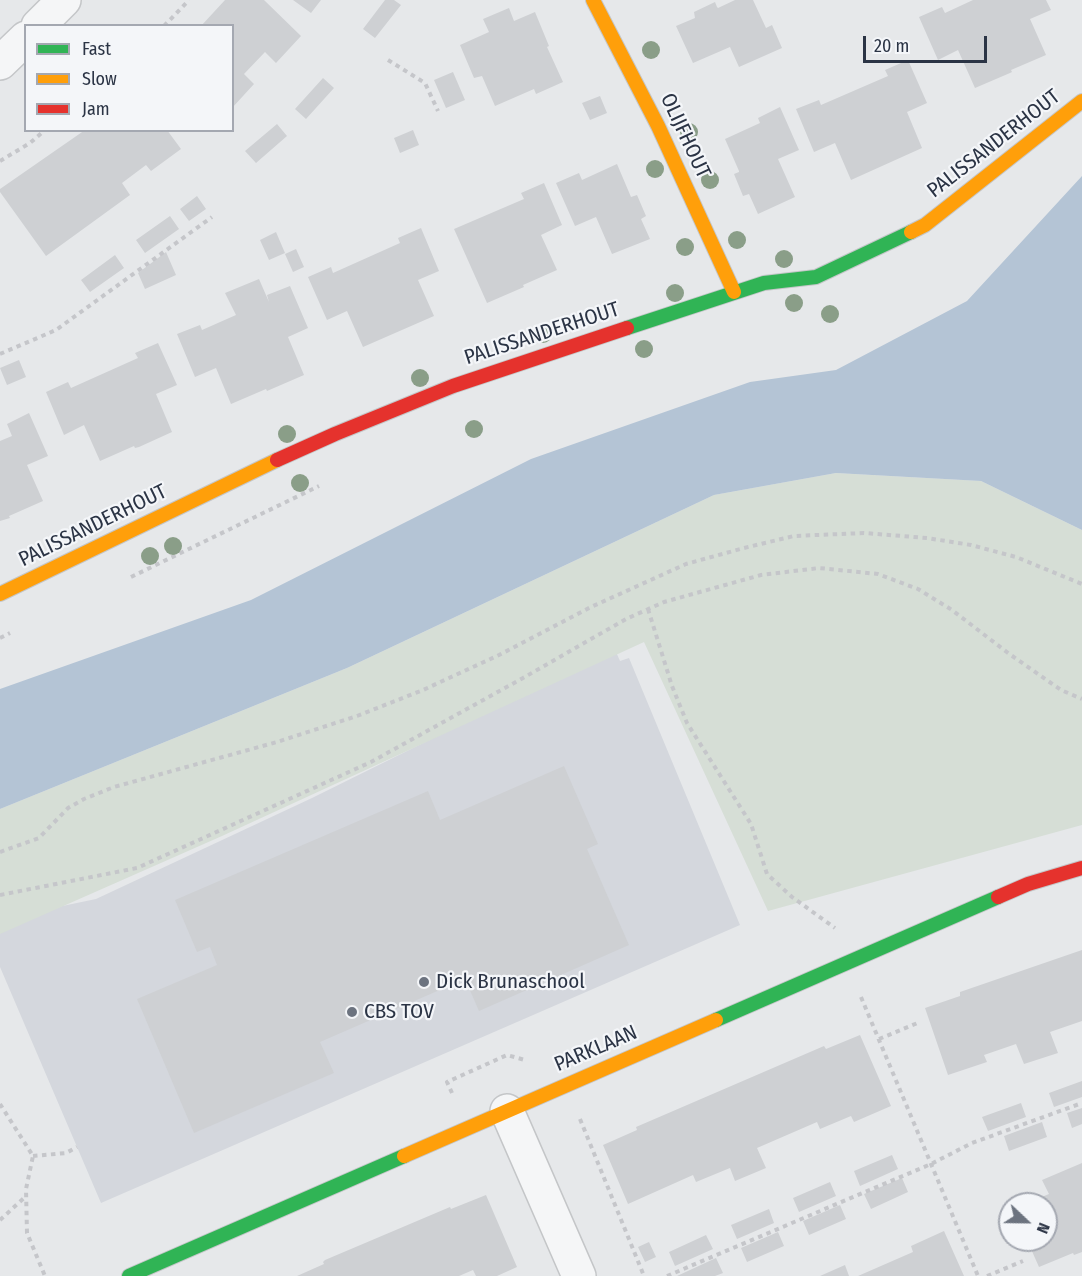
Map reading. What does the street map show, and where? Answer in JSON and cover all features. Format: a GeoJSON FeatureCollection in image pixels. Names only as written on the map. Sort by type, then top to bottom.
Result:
{"type":"FeatureCollection","features":[{"type":"Feature","properties":{"kind":"street"},"geometry":{"type":"LineString","coordinates":[[40,24],[64,0]]}},
{"type":"Feature","properties":{"kind":"street","name":"OLIJFHOUT"},"geometry":{"type":"LineString","coordinates":[[592,0],[658,126],[734,292]]}},
{"type":"Feature","properties":{"kind":"street"},"geometry":{"type":"LineString","coordinates":[[0,63],[24,40]]}},
{"type":"Feature","properties":{"kind":"street","name":"PALISSANDERHOUT"},"geometry":{"type":"LineString","coordinates":[[0,594],[335,434],[453,386],[734,292],[764,283],[816,277],[925,225],[1082,101]]}},
{"type":"Feature","properties":{"kind":"street","name":"PARKLAAN"},"geometry":{"type":"LineString","coordinates":[[129,1276],[1028,884],[1082,868]]}},
{"type":"Feature","properties":{"kind":"street"},"geometry":{"type":"LineString","coordinates":[[507,1111],[579,1276]]}},
{"type":"Feature","properties":{"kind":"path"},"geometry":{"type":"LineString","coordinates":[[166,24],[189,0]]}},
{"type":"Feature","properties":{"kind":"path"},"geometry":{"type":"LineString","coordinates":[[387,60],[424,83],[438,111]]}},
{"type":"Feature","properties":{"kind":"path"},"geometry":{"type":"LineString","coordinates":[[0,161],[30,143],[43,132]]}},
{"type":"Feature","properties":{"kind":"path"},"geometry":{"type":"LineString","coordinates":[[0,354],[56,330],[212,217]]}},
{"type":"Feature","properties":{"kind":"path"},"geometry":{"type":"LineString","coordinates":[[0,852],[39,838],[68,808],[84,799],[114,787],[277,742],[357,716],[423,690],[499,655],[591,607],[686,564],[744,548],[794,536],[864,533],[927,538],[971,545],[1016,557],[1082,584]]}},
{"type":"Feature","properties":{"kind":"path"},"geometry":{"type":"LineString","coordinates":[[0,895],[137,868],[371,762],[626,619],[664,602],[761,575],[819,568],[878,574],[918,589],[952,610],[1060,690],[1082,699]]}},
{"type":"Feature","properties":{"kind":"path"},"geometry":{"type":"LineString","coordinates":[[648,609],[672,686],[687,723],[751,824],[767,874],[792,897],[851,939],[852,961],[879,1040],[978,1276]]}},
{"type":"Feature","properties":{"kind":"path"},"geometry":{"type":"LineString","coordinates":[[879,1040],[920,1022]]}},
{"type":"Feature","properties":{"kind":"path"},"geometry":{"type":"LineString","coordinates":[[566,1085],[644,1276]]}},
{"type":"Feature","properties":{"kind":"path"},"geometry":{"type":"LineString","coordinates":[[667,1276],[931,1164],[972,1143],[1082,1103]]}},
{"type":"Feature","properties":{"kind":"path"},"geometry":{"type":"LineString","coordinates":[[0,1104],[3,1113],[33,1156],[26,1189],[27,1233],[45,1276]]}},
{"type":"Feature","properties":{"kind":"path"},"geometry":{"type":"LineString","coordinates":[[33,1156],[66,1153],[77,1147]]}},
{"type":"Feature","properties":{"kind":"path"},"geometry":{"type":"LineString","coordinates":[[0,1220],[26,1197]]}},
{"type":"Feature","properties":{"kind":"path"},"geometry":{"type":"LineString","coordinates":[[987,1276],[1023,1261]]}},
{"type":"Feature","properties":{"kind":"shaded area"},"geometry":{"type":"Polygon","coordinates":[[[836,473],[981,481],[1082,530],[1082,825],[768,911],[644,642],[222,836],[0,934],[0,809],[347,668],[714,495],[836,473]]]}},
{"type":"Feature","properties":{"kind":"shaded area"},"geometry":{"type":"Polygon","coordinates":[[[613,645],[620,661],[629,658],[740,925],[101,1203],[0,967],[0,923],[24,914],[96,899],[312,798],[506,702],[613,645]]]}},
{"type":"Feature","properties":{"kind":"water"},"geometry":{"type":"Polygon","coordinates":[[[1082,176],[1082,530],[981,481],[836,473],[714,495],[347,668],[0,809],[0,689],[251,600],[531,459],[750,382],[836,370],[967,301],[1082,176]]]}},
{"type":"Feature","properties":{"kind":"building"},"geometry":{"type":"Polygon","coordinates":[[[225,0],[264,0],[301,36],[276,63],[265,52],[244,74],[254,84],[234,106],[234,24],[203,24],[225,0]]]}},
{"type":"Feature","properties":{"kind":"building"},"geometry":{"type":"Polygon","coordinates":[[[293,0],[321,0],[311,13],[293,0]]]}},
{"type":"Feature","properties":{"kind":"building"},"geometry":{"type":"Polygon","coordinates":[[[385,0],[394,0],[401,5],[375,38],[363,29],[385,0]]]}},
{"type":"Feature","properties":{"kind":"building"},"geometry":{"type":"Polygon","coordinates":[[[735,0],[753,0],[766,28],[772,25],[782,48],[739,67],[730,47],[693,63],[676,26],[695,18],[694,12],[715,2],[718,8],[735,0]]]}},
{"type":"Feature","properties":{"kind":"building"},"geometry":{"type":"Polygon","coordinates":[[[973,0],[1046,0],[1051,10],[1030,19],[1046,55],[975,88],[958,50],[938,60],[919,17],[942,7],[945,13],[973,0]]]}},
{"type":"Feature","properties":{"kind":"building"},"geometry":{"type":"Polygon","coordinates":[[[509,8],[514,21],[535,12],[549,46],[547,47],[563,82],[536,94],[534,89],[495,106],[482,76],[474,78],[460,45],[489,32],[483,19],[509,8]]]}},
{"type":"Feature","properties":{"kind":"building"},"geometry":{"type":"Polygon","coordinates":[[[908,60],[927,103],[907,112],[922,148],[851,180],[835,143],[814,152],[796,109],[819,100],[821,105],[888,76],[885,70],[908,60]]]}},
{"type":"Feature","properties":{"kind":"building"},"geometry":{"type":"Polygon","coordinates":[[[453,72],[465,100],[446,108],[434,80],[453,72]]]}},
{"type":"Feature","properties":{"kind":"building"},"geometry":{"type":"Polygon","coordinates":[[[323,78],[334,88],[306,119],[295,109],[323,78]]]}},
{"type":"Feature","properties":{"kind":"building"},"geometry":{"type":"Polygon","coordinates":[[[600,96],[607,113],[590,120],[582,103],[600,96]]]}},
{"type":"Feature","properties":{"kind":"building"},"geometry":{"type":"Polygon","coordinates":[[[780,107],[799,150],[778,159],[795,197],[758,214],[749,194],[743,196],[734,174],[739,171],[725,139],[760,123],[758,118],[780,107]]]}},
{"type":"Feature","properties":{"kind":"building"},"geometry":{"type":"Polygon","coordinates":[[[277,124],[287,136],[256,163],[245,151],[277,124]]]}},
{"type":"Feature","properties":{"kind":"building"},"geometry":{"type":"Polygon","coordinates":[[[413,130],[419,145],[400,153],[394,138],[413,130]]]}},
{"type":"Feature","properties":{"kind":"building"},"geometry":{"type":"Polygon","coordinates":[[[82,132],[168,132],[181,149],[151,171],[146,165],[122,183],[130,195],[46,256],[0,189],[82,132]]]}},
{"type":"Feature","properties":{"kind":"building"},"geometry":{"type":"Polygon","coordinates":[[[617,164],[631,197],[637,195],[646,216],[641,219],[650,239],[612,254],[596,217],[575,226],[556,183],[579,173],[582,180],[617,164]]]}},
{"type":"Feature","properties":{"kind":"building"},"geometry":{"type":"Polygon","coordinates":[[[544,183],[562,225],[541,235],[557,270],[487,303],[454,229],[524,199],[521,193],[544,183]]]}},
{"type":"Feature","properties":{"kind":"building"},"geometry":{"type":"Polygon","coordinates":[[[197,196],[206,209],[189,221],[180,209],[197,196]]]}},
{"type":"Feature","properties":{"kind":"building"},"geometry":{"type":"Polygon","coordinates":[[[170,216],[179,229],[145,253],[136,240],[170,216]]]}},
{"type":"Feature","properties":{"kind":"building"},"geometry":{"type":"Polygon","coordinates":[[[421,228],[439,271],[418,280],[434,316],[363,347],[347,311],[327,320],[308,277],[331,267],[333,273],[400,243],[398,238],[421,228]]]}},
{"type":"Feature","properties":{"kind":"building"},"geometry":{"type":"Polygon","coordinates":[[[276,232],[285,253],[269,260],[260,240],[276,232]]]}},
{"type":"Feature","properties":{"kind":"building"},"geometry":{"type":"Polygon","coordinates":[[[296,249],[304,267],[293,272],[285,254],[296,249]]]}},
{"type":"Feature","properties":{"kind":"building"},"geometry":{"type":"Polygon","coordinates":[[[166,252],[176,275],[145,289],[138,273],[166,252]]]}},
{"type":"Feature","properties":{"kind":"building"},"geometry":{"type":"Polygon","coordinates":[[[115,255],[124,268],[90,292],[81,280],[115,255]]]}},
{"type":"Feature","properties":{"kind":"building"},"geometry":{"type":"Polygon","coordinates":[[[259,279],[269,302],[267,295],[290,286],[308,328],[288,337],[304,375],[231,404],[216,368],[195,377],[177,334],[200,325],[202,330],[236,315],[225,293],[259,279]]]}},
{"type":"Feature","properties":{"kind":"building"},"geometry":{"type":"Polygon","coordinates":[[[158,343],[177,385],[156,394],[172,432],[100,461],[84,425],[64,435],[46,392],[68,382],[71,388],[138,358],[135,353],[158,343]]]}},
{"type":"Feature","properties":{"kind":"building"},"geometry":{"type":"Polygon","coordinates":[[[19,360],[26,377],[7,385],[0,368],[19,360]]]}},
{"type":"Feature","properties":{"kind":"building"},"geometry":{"type":"Polygon","coordinates":[[[29,413],[48,456],[27,465],[43,501],[0,521],[0,441],[12,436],[7,424],[29,413]]]}},
{"type":"Feature","properties":{"kind":"building"},"geometry":{"type":"Polygon","coordinates":[[[564,766],[598,844],[587,849],[629,945],[479,1011],[465,979],[320,1042],[334,1073],[194,1133],[137,999],[217,965],[210,947],[197,952],[175,900],[428,791],[440,820],[564,766]]]}},
{"type":"Feature","properties":{"kind":"building"},"geometry":{"type":"Polygon","coordinates":[[[1082,950],[1082,1021],[1050,1032],[1058,1053],[1024,1064],[1016,1044],[984,1055],[987,1062],[948,1075],[925,1008],[960,996],[960,992],[1082,950]]]}},
{"type":"Feature","properties":{"kind":"building"},"geometry":{"type":"Polygon","coordinates":[[[860,1035],[891,1106],[854,1122],[851,1116],[820,1129],[817,1122],[757,1148],[766,1168],[735,1181],[730,1168],[696,1182],[693,1175],[628,1204],[603,1145],[637,1130],[636,1127],[824,1046],[826,1049],[860,1035]]]}},
{"type":"Feature","properties":{"kind":"building"},"geometry":{"type":"Polygon","coordinates":[[[1082,1081],[1082,1097],[1054,1107],[1049,1093],[1082,1081]]]}},
{"type":"Feature","properties":{"kind":"building"},"geometry":{"type":"Polygon","coordinates":[[[1021,1103],[1026,1117],[988,1131],[982,1117],[1021,1103]]]}},
{"type":"Feature","properties":{"kind":"building"},"geometry":{"type":"Polygon","coordinates":[[[1082,1108],[1082,1124],[1072,1128],[1067,1113],[1082,1108]]]}},
{"type":"Feature","properties":{"kind":"building"},"geometry":{"type":"Polygon","coordinates":[[[1042,1122],[1047,1137],[1009,1151],[1004,1136],[1042,1122]]]}},
{"type":"Feature","properties":{"kind":"building"},"geometry":{"type":"Polygon","coordinates":[[[892,1155],[898,1169],[860,1186],[854,1171],[892,1155]]]}},
{"type":"Feature","properties":{"kind":"building"},"geometry":{"type":"Polygon","coordinates":[[[1082,1163],[1082,1252],[1074,1255],[1073,1253],[1039,1267],[1032,1252],[1058,1252],[1058,1192],[1048,1192],[1042,1180],[1082,1163]]]}},
{"type":"Feature","properties":{"kind":"building"},"geometry":{"type":"Polygon","coordinates":[[[902,1178],[908,1192],[871,1209],[864,1194],[902,1178]]]}},
{"type":"Feature","properties":{"kind":"building"},"geometry":{"type":"Polygon","coordinates":[[[830,1182],[836,1196],[799,1212],[793,1198],[830,1182]]]}},
{"type":"Feature","properties":{"kind":"building"},"geometry":{"type":"Polygon","coordinates":[[[486,1195],[517,1267],[497,1276],[476,1276],[473,1270],[459,1276],[297,1276],[324,1264],[325,1260],[450,1207],[451,1209],[486,1195]]]}},
{"type":"Feature","properties":{"kind":"building"},"geometry":{"type":"Polygon","coordinates":[[[840,1205],[846,1219],[809,1235],[803,1221],[840,1205]]]}},
{"type":"Feature","properties":{"kind":"building"},"geometry":{"type":"Polygon","coordinates":[[[769,1209],[774,1223],[737,1239],[731,1225],[769,1209]]]}},
{"type":"Feature","properties":{"kind":"building"},"geometry":{"type":"Polygon","coordinates":[[[944,1231],[964,1276],[858,1276],[913,1252],[911,1246],[944,1231]]]}},
{"type":"Feature","properties":{"kind":"building"},"geometry":{"type":"Polygon","coordinates":[[[778,1232],[784,1246],[747,1262],[741,1248],[778,1232]]]}},
{"type":"Feature","properties":{"kind":"building"},"geometry":{"type":"Polygon","coordinates":[[[706,1235],[713,1249],[675,1266],[669,1252],[706,1235]]]}},
{"type":"Feature","properties":{"kind":"building"},"geometry":{"type":"Polygon","coordinates":[[[649,1242],[656,1257],[645,1262],[638,1247],[649,1242]]]}},
{"type":"Feature","properties":{"kind":"building"},"geometry":{"type":"Polygon","coordinates":[[[716,1258],[723,1273],[715,1276],[677,1276],[716,1258]]]}},
{"type":"Feature","properties":{"kind":"building"},"geometry":{"type":"Polygon","coordinates":[[[845,1265],[849,1276],[820,1276],[845,1265]]]}},
{"type":"Feature","properties":{"kind":"traffic: fast"},"geometry":{"type":"LineString","coordinates":[[627,328],[764,283],[816,277],[911,232]]}},
{"type":"Feature","properties":{"kind":"traffic: fast"},"geometry":{"type":"LineString","coordinates":[[716,1020],[998,897]]}},
{"type":"Feature","properties":{"kind":"traffic: fast"},"geometry":{"type":"LineString","coordinates":[[129,1276],[404,1156]]}},
{"type":"Feature","properties":{"kind":"traffic: slow"},"geometry":{"type":"LineString","coordinates":[[593,0],[658,126],[734,292]]}},
{"type":"Feature","properties":{"kind":"traffic: slow"},"geometry":{"type":"LineString","coordinates":[[911,232],[925,225],[1082,101]]}},
{"type":"Feature","properties":{"kind":"traffic: slow"},"geometry":{"type":"LineString","coordinates":[[0,594],[277,460]]}},
{"type":"Feature","properties":{"kind":"traffic: slow"},"geometry":{"type":"LineString","coordinates":[[404,1156],[716,1020]]}},
{"type":"Feature","properties":{"kind":"traffic: jam"},"geometry":{"type":"LineString","coordinates":[[277,460],[453,386],[627,328]]}},
{"type":"Feature","properties":{"kind":"traffic: jam"},"geometry":{"type":"LineString","coordinates":[[998,897],[1028,884],[1082,868]]}},
{"type":"Feature","properties":{"kind":"place","name":"Dick Brunaschool"},"geometry":{"type":"Point","coordinates":[424,982]}},
{"type":"Feature","properties":{"kind":"place","name":"CBS TOV"},"geometry":{"type":"Point","coordinates":[352,1012]}}]}
